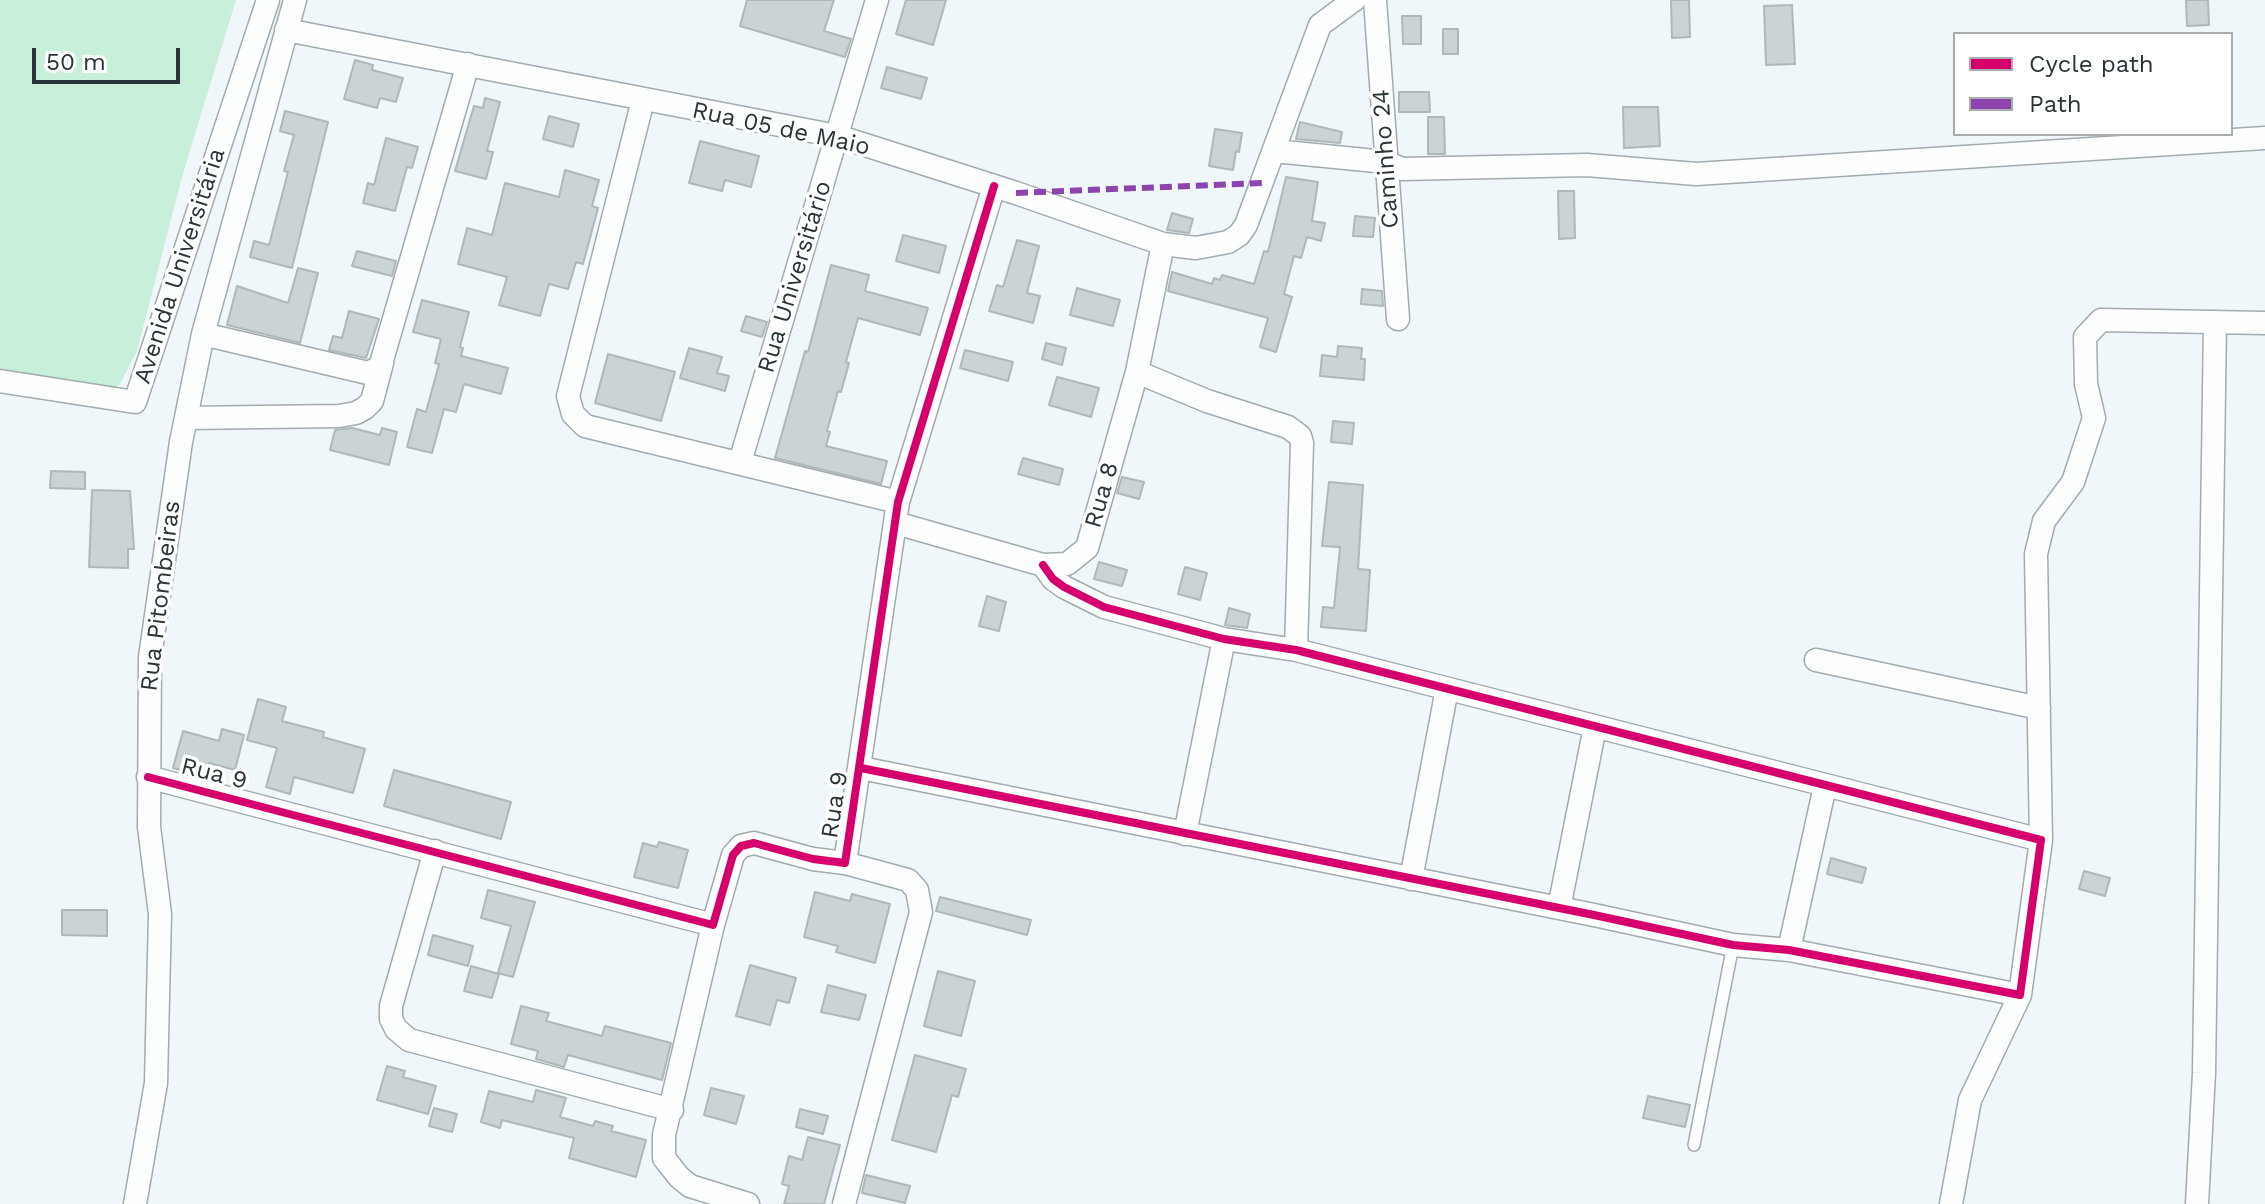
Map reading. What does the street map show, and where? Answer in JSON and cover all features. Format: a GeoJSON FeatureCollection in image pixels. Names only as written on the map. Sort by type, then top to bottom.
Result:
{"type":"FeatureCollection","features":[{"type":"Feature","properties":{"kind":"street","name":"Avenida Universitária"},"geometry":{"type":"LineString","coordinates":[[0,381],[135,402],[268,0]]}},
{"type":"Feature","properties":{"kind":"street","name":"Rua Pitombeiras"},"geometry":{"type":"LineString","coordinates":[[135,1204],[154,1101],[157,1033],[160,914],[149,827],[150,657],[186,418],[203,334],[295,0]]}},
{"type":"Feature","properties":{"kind":"street","name":"Rua Universitário"},"geometry":{"type":"LineString","coordinates":[[740,462],[877,0]]}},
{"type":"Feature","properties":{"kind":"street","name":"Rua 05 de Maio"},"geometry":{"type":"LineString","coordinates":[[286,30],[837,136],[1163,244],[1196,248],[1228,242],[1239,235],[1246,225],[1329,0]]}},
{"type":"Feature","properties":{"kind":"street"},"geometry":{"type":"LineString","coordinates":[[1320,25],[1354,0]]}},
{"type":"Feature","properties":{"kind":"street","name":"Caminho 24"},"geometry":{"type":"LineString","coordinates":[[1375,0],[1398,319]]}},
{"type":"Feature","properties":{"kind":"street"},"geometry":{"type":"LineString","coordinates":[[186,418],[339,416],[356,413],[372,401],[468,64]]}},
{"type":"Feature","properties":{"kind":"street"},"geometry":{"type":"LineString","coordinates":[[643,100],[568,396],[577,420],[585,426],[740,462],[897,512],[1043,565],[1053,579],[1104,607],[1224,639],[1296,650],[2041,840]]}},
{"type":"Feature","properties":{"kind":"street"},"geometry":{"type":"LineString","coordinates":[[1274,151],[1386,162],[1402,169],[1587,165],[1696,174],[2265,138]]}},
{"type":"Feature","properties":{"kind":"street","name":"Rua 9"},"geometry":{"type":"LineString","coordinates":[[148,777],[713,925],[733,855],[741,846],[754,843],[813,859],[845,863],[897,512],[994,186]]}},
{"type":"Feature","properties":{"kind":"street","name":"Rua 8"},"geometry":{"type":"LineString","coordinates":[[1043,565],[1067,564],[1087,548],[1137,372],[1163,244]]}},
{"type":"Feature","properties":{"kind":"street"},"geometry":{"type":"LineString","coordinates":[[1951,1204],[1970,1100],[2020,995],[2041,840],[2036,554],[2044,521],[2073,482],[2094,418],[2086,384],[2085,337],[2101,320],[2265,323]]}},
{"type":"Feature","properties":{"kind":"street"},"geometry":{"type":"LineString","coordinates":[[2197,1204],[2204,1073],[2215,322]]}},
{"type":"Feature","properties":{"kind":"street"},"geometry":{"type":"LineString","coordinates":[[203,334],[368,373],[376,371],[382,363]]}},
{"type":"Feature","properties":{"kind":"street"},"geometry":{"type":"LineString","coordinates":[[1137,372],[1207,401],[1288,427],[1300,436],[1296,650]]}},
{"type":"Feature","properties":{"kind":"street"},"geometry":{"type":"LineString","coordinates":[[1075,593],[1087,548]]}},
{"type":"Feature","properties":{"kind":"street"},"geometry":{"type":"LineString","coordinates":[[1185,834],[1224,639]]}},
{"type":"Feature","properties":{"kind":"street"},"geometry":{"type":"LineString","coordinates":[[1816,660],[2039,708]]}},
{"type":"Feature","properties":{"kind":"street"},"geometry":{"type":"LineString","coordinates":[[1411,879],[1447,689]]}},
{"type":"Feature","properties":{"kind":"street"},"geometry":{"type":"LineString","coordinates":[[1559,908],[1595,727]]}},
{"type":"Feature","properties":{"kind":"street"},"geometry":{"type":"LineString","coordinates":[[861,768],[1733,945],[1789,950],[2020,995]]}},
{"type":"Feature","properties":{"kind":"street"},"geometry":{"type":"LineString","coordinates":[[1789,950],[1825,786]]}},
{"type":"Feature","properties":{"kind":"street"},"geometry":{"type":"LineString","coordinates":[[435,851],[391,1006],[391,1019],[396,1029],[409,1040],[672,1110]]}},
{"type":"Feature","properties":{"kind":"street"},"geometry":{"type":"LineString","coordinates":[[844,1204],[921,912],[917,890],[908,880],[845,863]]}},
{"type":"Feature","properties":{"kind":"street"},"geometry":{"type":"LineString","coordinates":[[713,925],[664,1135],[664,1158],[690,1186],[748,1204]]}},
{"type":"Feature","properties":{"kind":"lane"},"geometry":{"type":"LineString","coordinates":[[1694,1145],[1733,945]]}},
{"type":"Feature","properties":{"kind":"green space"},"geometry":{"type":"Polygon","coordinates":[[[0,0],[236,0],[182,177],[137,351],[120,384],[95,402],[0,385],[0,0]]]}},
{"type":"Feature","properties":{"kind":"building"},"geometry":{"type":"Polygon","coordinates":[[[747,0],[834,0],[824,31],[851,39],[845,57],[740,26],[747,0]]]}},
{"type":"Feature","properties":{"kind":"building"},"geometry":{"type":"Polygon","coordinates":[[[906,0],[946,0],[933,45],[896,34],[906,0]]]}},
{"type":"Feature","properties":{"kind":"building"},"geometry":{"type":"Polygon","coordinates":[[[1671,0],[1689,0],[1690,37],[1672,38],[1671,0]]]}},
{"type":"Feature","properties":{"kind":"building"},"geometry":{"type":"Polygon","coordinates":[[[2186,0],[2208,0],[2209,25],[2187,26],[2186,0]]]}},
{"type":"Feature","properties":{"kind":"building"},"geometry":{"type":"Polygon","coordinates":[[[1792,5],[1795,64],[1766,65],[1764,6],[1792,5]]]}},
{"type":"Feature","properties":{"kind":"building"},"geometry":{"type":"Polygon","coordinates":[[[1402,16],[1421,16],[1421,44],[1403,44],[1402,16]]]}},
{"type":"Feature","properties":{"kind":"building"},"geometry":{"type":"Polygon","coordinates":[[[1443,29],[1458,29],[1458,54],[1443,54],[1443,29]]]}},
{"type":"Feature","properties":{"kind":"building"},"geometry":{"type":"Polygon","coordinates":[[[355,60],[373,65],[372,70],[403,78],[396,102],[380,98],[377,108],[344,99],[355,60]]]}},
{"type":"Feature","properties":{"kind":"building"},"geometry":{"type":"Polygon","coordinates":[[[887,67],[927,78],[921,99],[881,88],[887,67]]]}},
{"type":"Feature","properties":{"kind":"building"},"geometry":{"type":"Polygon","coordinates":[[[1399,92],[1429,92],[1430,112],[1399,112],[1399,92]]]}},
{"type":"Feature","properties":{"kind":"building"},"geometry":{"type":"Polygon","coordinates":[[[485,98],[500,102],[487,151],[493,152],[486,179],[455,171],[474,106],[483,108],[485,98]]]}},
{"type":"Feature","properties":{"kind":"building"},"geometry":{"type":"Polygon","coordinates":[[[1623,107],[1658,107],[1660,146],[1624,148],[1623,107]]]}},
{"type":"Feature","properties":{"kind":"building"},"geometry":{"type":"Polygon","coordinates":[[[285,111],[328,122],[292,268],[250,257],[254,241],[269,245],[288,172],[284,171],[294,135],[280,131],[285,111]]]}},
{"type":"Feature","properties":{"kind":"building"},"geometry":{"type":"Polygon","coordinates":[[[549,116],[579,124],[573,147],[543,139],[549,116]]]}},
{"type":"Feature","properties":{"kind":"building"},"geometry":{"type":"Polygon","coordinates":[[[1428,117],[1444,117],[1445,154],[1428,154],[1428,117]]]}},
{"type":"Feature","properties":{"kind":"building"},"geometry":{"type":"Polygon","coordinates":[[[1300,122],[1342,132],[1340,143],[1296,139],[1300,122]]]}},
{"type":"Feature","properties":{"kind":"building"},"geometry":{"type":"Polygon","coordinates":[[[1215,129],[1242,133],[1233,170],[1209,166],[1215,129]]]}},
{"type":"Feature","properties":{"kind":"building"},"geometry":{"type":"Polygon","coordinates":[[[386,138],[418,147],[412,168],[407,167],[395,211],[363,203],[368,183],[374,185],[386,138]]]}},
{"type":"Feature","properties":{"kind":"building"},"geometry":{"type":"Polygon","coordinates":[[[700,141],[759,156],[751,187],[725,180],[722,191],[689,183],[700,141]]]}},
{"type":"Feature","properties":{"kind":"building"},"geometry":{"type":"Polygon","coordinates":[[[565,170],[599,180],[592,206],[598,208],[583,264],[576,262],[568,289],[549,284],[540,316],[499,305],[507,277],[458,264],[467,228],[492,235],[505,183],[559,197],[565,170]]]}},
{"type":"Feature","properties":{"kind":"building"},"geometry":{"type":"Polygon","coordinates":[[[1286,177],[1318,182],[1312,221],[1325,223],[1321,241],[1307,237],[1301,258],[1294,256],[1284,294],[1292,297],[1276,352],[1260,347],[1268,318],[1168,291],[1172,272],[1212,284],[1214,278],[1220,280],[1222,275],[1254,284],[1264,251],[1268,252],[1286,177]]]}},
{"type":"Feature","properties":{"kind":"building"},"geometry":{"type":"Polygon","coordinates":[[[1558,191],[1574,191],[1575,238],[1559,239],[1558,191]]]}},
{"type":"Feature","properties":{"kind":"building"},"geometry":{"type":"Polygon","coordinates":[[[1172,213],[1193,219],[1189,233],[1167,230],[1172,213]]]}},
{"type":"Feature","properties":{"kind":"building"},"geometry":{"type":"Polygon","coordinates":[[[1355,216],[1375,218],[1373,237],[1353,236],[1355,216]]]}},
{"type":"Feature","properties":{"kind":"building"},"geometry":{"type":"Polygon","coordinates":[[[903,235],[946,246],[939,273],[896,261],[903,235]]]}},
{"type":"Feature","properties":{"kind":"building"},"geometry":{"type":"Polygon","coordinates":[[[1017,240],[1039,246],[1027,293],[1040,296],[1033,323],[989,311],[997,285],[1003,287],[1017,240]]]}},
{"type":"Feature","properties":{"kind":"building"},"geometry":{"type":"Polygon","coordinates":[[[357,251],[396,261],[392,276],[352,266],[357,251]]]}},
{"type":"Feature","properties":{"kind":"building"},"geometry":{"type":"Polygon","coordinates":[[[831,265],[869,275],[865,291],[928,308],[920,335],[858,318],[846,362],[849,363],[827,431],[830,432],[826,446],[887,461],[881,484],[775,458],[831,265]]]}},
{"type":"Feature","properties":{"kind":"building"},"geometry":{"type":"Polygon","coordinates":[[[298,268],[318,273],[300,343],[227,325],[237,286],[288,303],[298,268]]]}},
{"type":"Feature","properties":{"kind":"building"},"geometry":{"type":"Polygon","coordinates":[[[1077,288],[1120,300],[1113,326],[1070,315],[1077,288]]]}},
{"type":"Feature","properties":{"kind":"building"},"geometry":{"type":"Polygon","coordinates":[[[1362,289],[1382,291],[1383,306],[1361,304],[1362,289]]]}},
{"type":"Feature","properties":{"kind":"building"},"geometry":{"type":"Polygon","coordinates":[[[422,300],[469,312],[460,347],[463,348],[461,356],[508,368],[501,394],[464,384],[456,412],[444,409],[432,453],[407,447],[417,409],[426,412],[439,364],[435,363],[441,339],[413,332],[422,300]]]}},
{"type":"Feature","properties":{"kind":"building"},"geometry":{"type":"Polygon","coordinates":[[[349,311],[379,319],[366,358],[329,350],[333,336],[342,338],[349,311]]]}},
{"type":"Feature","properties":{"kind":"building"},"geometry":{"type":"Polygon","coordinates":[[[746,316],[767,322],[762,337],[741,331],[746,316]]]}},
{"type":"Feature","properties":{"kind":"building"},"geometry":{"type":"Polygon","coordinates":[[[1046,343],[1066,348],[1062,365],[1042,359],[1046,343]]]}},
{"type":"Feature","properties":{"kind":"building"},"geometry":{"type":"Polygon","coordinates":[[[1338,346],[1362,348],[1364,380],[1320,376],[1322,355],[1337,357],[1338,346]]]}},
{"type":"Feature","properties":{"kind":"building"},"geometry":{"type":"Polygon","coordinates":[[[689,348],[722,357],[717,373],[729,376],[725,391],[680,378],[689,348]]]}},
{"type":"Feature","properties":{"kind":"building"},"geometry":{"type":"Polygon","coordinates":[[[965,350],[1013,362],[1008,381],[960,368],[965,350]]]}},
{"type":"Feature","properties":{"kind":"building"},"geometry":{"type":"Polygon","coordinates":[[[608,354],[675,372],[661,421],[595,403],[608,354]]]}},
{"type":"Feature","properties":{"kind":"building"},"geometry":{"type":"Polygon","coordinates":[[[1057,377],[1099,388],[1091,417],[1049,405],[1057,377]]]}},
{"type":"Feature","properties":{"kind":"building"},"geometry":{"type":"Polygon","coordinates":[[[1333,421],[1354,423],[1352,444],[1331,442],[1333,421]]]}},
{"type":"Feature","properties":{"kind":"building"},"geometry":{"type":"Polygon","coordinates":[[[352,428],[380,435],[382,428],[397,432],[389,465],[330,450],[335,430],[352,428]]]}},
{"type":"Feature","properties":{"kind":"building"},"geometry":{"type":"Polygon","coordinates":[[[1023,458],[1063,469],[1059,485],[1018,474],[1023,458]]]}},
{"type":"Feature","properties":{"kind":"building"},"geometry":{"type":"Polygon","coordinates":[[[51,471],[85,472],[85,489],[50,488],[51,471]]]}},
{"type":"Feature","properties":{"kind":"building"},"geometry":{"type":"Polygon","coordinates":[[[1122,477],[1144,482],[1139,499],[1117,493],[1122,477]]]}},
{"type":"Feature","properties":{"kind":"building"},"geometry":{"type":"Polygon","coordinates":[[[1329,482],[1363,485],[1358,569],[1370,570],[1366,631],[1321,627],[1323,607],[1334,608],[1340,547],[1322,546],[1329,482]]]}},
{"type":"Feature","properties":{"kind":"building"},"geometry":{"type":"Polygon","coordinates":[[[92,490],[130,491],[134,549],[128,549],[128,568],[89,567],[92,490]]]}},
{"type":"Feature","properties":{"kind":"building"},"geometry":{"type":"Polygon","coordinates":[[[1099,562],[1127,570],[1122,586],[1094,579],[1099,562]]]}},
{"type":"Feature","properties":{"kind":"building"},"geometry":{"type":"Polygon","coordinates":[[[1185,567],[1207,573],[1200,600],[1178,594],[1185,567]]]}},
{"type":"Feature","properties":{"kind":"building"},"geometry":{"type":"Polygon","coordinates":[[[987,596],[1006,602],[999,631],[979,626],[987,596]]]}},
{"type":"Feature","properties":{"kind":"building"},"geometry":{"type":"Polygon","coordinates":[[[1229,608],[1250,614],[1247,628],[1225,625],[1229,608]]]}},
{"type":"Feature","properties":{"kind":"building"},"geometry":{"type":"Polygon","coordinates":[[[258,699],[286,707],[282,721],[324,732],[323,737],[365,749],[353,793],[294,777],[290,794],[266,787],[277,748],[247,740],[258,699]]]}},
{"type":"Feature","properties":{"kind":"building"},"geometry":{"type":"Polygon","coordinates":[[[222,729],[244,735],[235,770],[209,763],[205,777],[173,768],[183,731],[219,741],[222,729]]]}},
{"type":"Feature","properties":{"kind":"building"},"geometry":{"type":"Polygon","coordinates":[[[394,770],[511,802],[501,839],[384,806],[394,770]]]}},
{"type":"Feature","properties":{"kind":"building"},"geometry":{"type":"Polygon","coordinates":[[[659,842],[688,850],[678,888],[634,877],[643,843],[657,847],[659,842]]]}},
{"type":"Feature","properties":{"kind":"building"},"geometry":{"type":"Polygon","coordinates":[[[1831,858],[1866,868],[1862,883],[1827,874],[1831,858]]]}},
{"type":"Feature","properties":{"kind":"building"},"geometry":{"type":"Polygon","coordinates":[[[2084,871],[2110,878],[2105,896],[2079,889],[2084,871]]]}},
{"type":"Feature","properties":{"kind":"building"},"geometry":{"type":"Polygon","coordinates":[[[488,890],[535,902],[513,977],[498,973],[511,926],[481,918],[488,890]]]}},
{"type":"Feature","properties":{"kind":"building"},"geometry":{"type":"Polygon","coordinates":[[[815,892],[850,901],[852,894],[890,904],[875,963],[836,952],[838,946],[804,937],[815,892]]]}},
{"type":"Feature","properties":{"kind":"building"},"geometry":{"type":"Polygon","coordinates":[[[940,897],[1031,920],[1027,935],[936,911],[940,897]]]}},
{"type":"Feature","properties":{"kind":"building"},"geometry":{"type":"Polygon","coordinates":[[[62,910],[107,910],[107,936],[62,935],[62,910]]]}},
{"type":"Feature","properties":{"kind":"building"},"geometry":{"type":"Polygon","coordinates":[[[433,935],[473,946],[468,966],[428,955],[433,935]]]}},
{"type":"Feature","properties":{"kind":"building"},"geometry":{"type":"Polygon","coordinates":[[[750,965],[796,978],[789,1003],[777,1000],[770,1025],[736,1016],[750,965]]]}},
{"type":"Feature","properties":{"kind":"building"},"geometry":{"type":"Polygon","coordinates":[[[471,966],[499,974],[492,998],[464,991],[471,966]]]}},
{"type":"Feature","properties":{"kind":"building"},"geometry":{"type":"Polygon","coordinates":[[[938,971],[975,981],[961,1036],[924,1026],[938,971]]]}},
{"type":"Feature","properties":{"kind":"building"},"geometry":{"type":"Polygon","coordinates":[[[828,985],[866,995],[859,1020],[821,1012],[828,985]]]}},
{"type":"Feature","properties":{"kind":"building"},"geometry":{"type":"Polygon","coordinates":[[[521,1006],[549,1013],[546,1021],[602,1036],[605,1026],[671,1043],[662,1080],[568,1055],[564,1067],[536,1059],[538,1051],[511,1044],[521,1006]]]}},
{"type":"Feature","properties":{"kind":"building"},"geometry":{"type":"Polygon","coordinates":[[[915,1055],[966,1069],[958,1097],[952,1095],[936,1152],[892,1140],[915,1055]]]}},
{"type":"Feature","properties":{"kind":"building"},"geometry":{"type":"Polygon","coordinates":[[[387,1066],[405,1071],[403,1077],[436,1086],[428,1114],[377,1100],[387,1066]]]}},
{"type":"Feature","properties":{"kind":"building"},"geometry":{"type":"Polygon","coordinates":[[[711,1088],[744,1096],[736,1124],[704,1115],[711,1088]]]}},
{"type":"Feature","properties":{"kind":"building"},"geometry":{"type":"Polygon","coordinates":[[[536,1090],[566,1098],[560,1117],[593,1126],[595,1121],[613,1126],[611,1131],[646,1140],[636,1177],[569,1158],[574,1138],[502,1120],[500,1128],[481,1122],[489,1091],[533,1102],[536,1090]]]}},
{"type":"Feature","properties":{"kind":"building"},"geometry":{"type":"Polygon","coordinates":[[[1648,1096],[1690,1105],[1685,1127],[1643,1118],[1648,1096]]]}},
{"type":"Feature","properties":{"kind":"building"},"geometry":{"type":"Polygon","coordinates":[[[434,1108],[457,1114],[452,1132],[429,1126],[434,1108]]]}},
{"type":"Feature","properties":{"kind":"building"},"geometry":{"type":"Polygon","coordinates":[[[800,1109],[828,1116],[823,1134],[796,1127],[800,1109]]]}},
{"type":"Feature","properties":{"kind":"building"},"geometry":{"type":"Polygon","coordinates":[[[808,1137],[840,1145],[824,1204],[784,1204],[789,1186],[782,1184],[789,1156],[802,1160],[808,1137]]]}},
{"type":"Feature","properties":{"kind":"building"},"geometry":{"type":"Polygon","coordinates":[[[866,1175],[910,1186],[905,1203],[862,1193],[866,1175]]]}},
{"type":"Feature","properties":{"kind":"marked path"},"geometry":{"type":"LineString","coordinates":[[1016,193],[1262,183]]}},
{"type":"Feature","properties":{"kind":"cycle path"},"geometry":{"type":"LineString","coordinates":[[148,777],[713,925],[733,855],[741,846],[754,843],[813,859],[845,863],[898,502],[994,186]]}},
{"type":"Feature","properties":{"kind":"cycle path"},"geometry":{"type":"LineString","coordinates":[[861,768],[1733,945],[1789,950],[2020,995],[2041,840],[1296,650],[1224,639],[1104,607],[1064,587],[1053,579],[1043,565]]}}]}
